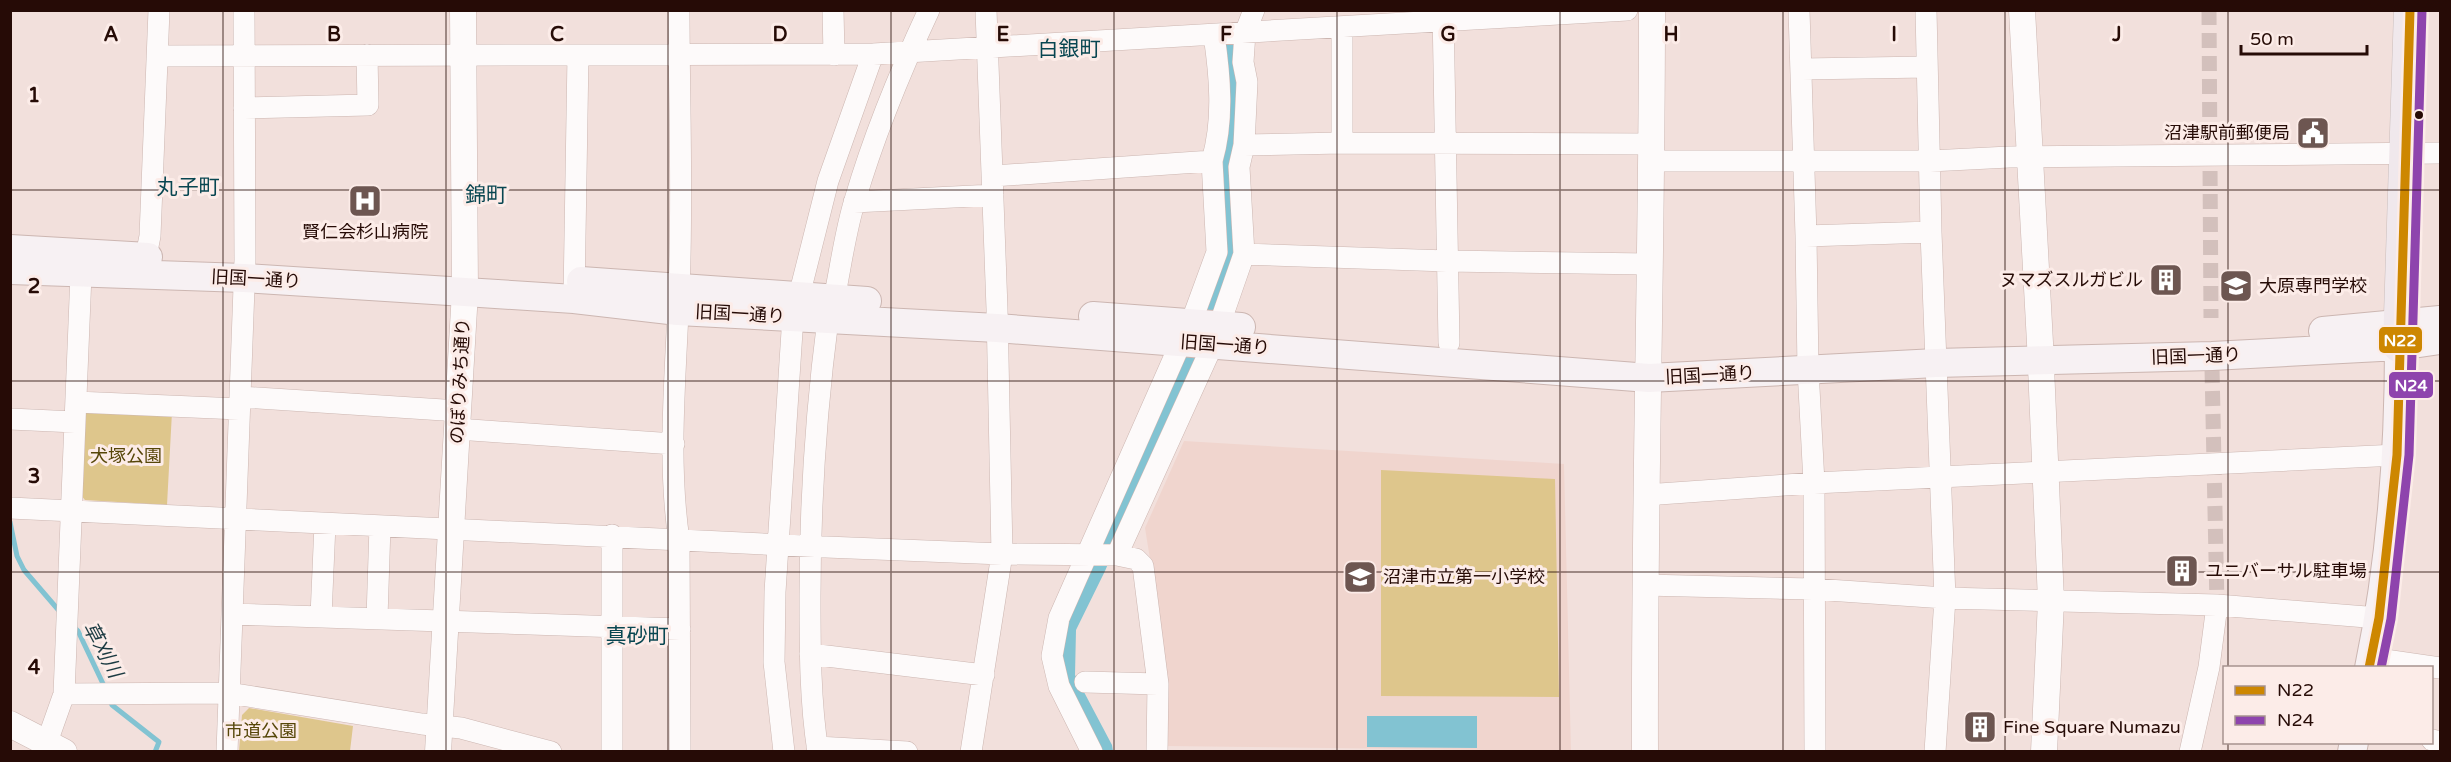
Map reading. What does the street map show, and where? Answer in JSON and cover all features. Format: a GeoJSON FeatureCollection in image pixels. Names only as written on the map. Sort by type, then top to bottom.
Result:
{"type":"FeatureCollection","features":[{"type":"Feature","properties":{"kind":"main road"},"geometry":{"type":"LineString","coordinates":[[2370,663],[2379,618],[2397,455],[2410,10]]}},
{"type":"Feature","properties":{"kind":"main road","name":"旧国一通り"},"geometry":{"type":"LineString","coordinates":[[10,249],[146,256],[245,269],[574,290],[679,300],[997,318],[1648,369],[1935,354],[2041,352],[2212,356],[2400,336],[2440,340]]}},
{"type":"Feature","properties":{"kind":"main road","name":"旧国一通り"},"geometry":{"type":"LineString","coordinates":[[10,270],[81,273],[245,269]]}},
{"type":"Feature","properties":{"kind":"main road","name":"旧国一通り"},"geometry":{"type":"LineString","coordinates":[[2400,336],[2440,320]]}},
{"type":"Feature","properties":{"kind":"main road","name":"旧国一通り"},"geometry":{"type":"LineString","coordinates":[[1199,334],[1449,343],[1648,369]]}},
{"type":"Feature","properties":{"kind":"street"},"geometry":{"type":"LineString","coordinates":[[146,256],[150,236],[159,10]]}},
{"type":"Feature","properties":{"kind":"street"},"geometry":{"type":"LineString","coordinates":[[226,752],[245,269],[244,10]]}},
{"type":"Feature","properties":{"kind":"street","name":"のぼりみち通り"},"geometry":{"type":"LineString","coordinates":[[438,739],[465,283],[463,10]]}},
{"type":"Feature","properties":{"kind":"street"},"geometry":{"type":"LineString","coordinates":[[679,10],[679,300],[674,444],[679,540],[680,752]]}},
{"type":"Feature","properties":{"kind":"street"},"geometry":{"type":"LineString","coordinates":[[833,10],[834,55]]}},
{"type":"Feature","properties":{"kind":"street"},"geometry":{"type":"LineString","coordinates":[[908,752],[818,749],[810,654],[811,546],[815,431],[831,309],[854,202],[889,100],[929,10]]}},
{"type":"Feature","properties":{"kind":"street"},"geometry":{"type":"LineString","coordinates":[[971,752],[1002,554],[997,318],[986,10]]}},
{"type":"Feature","properties":{"kind":"street"},"geometry":{"type":"LineString","coordinates":[[1092,752],[1059,686],[1052,656],[1059,618],[1087,554],[1199,334],[1244,254],[1239,167],[1244,145],[1247,82],[1243,62],[1245,33],[1254,10]]}},
{"type":"Feature","properties":{"kind":"street"},"geometry":{"type":"LineString","coordinates":[[158,56],[909,53],[1342,27],[1443,16],[1627,10]]}},
{"type":"Feature","properties":{"kind":"street"},"geometry":{"type":"LineString","coordinates":[[1645,752],[1644,585],[1652,153],[1652,10]]}},
{"type":"Feature","properties":{"kind":"street"},"geometry":{"type":"LineString","coordinates":[[1799,10],[1806,236],[1807,361],[1814,483],[1815,752]]}},
{"type":"Feature","properties":{"kind":"street"},"geometry":{"type":"LineString","coordinates":[[1926,10],[1931,232],[1945,598],[1935,752]]}},
{"type":"Feature","properties":{"kind":"street"},"geometry":{"type":"LineString","coordinates":[[2022,10],[2041,352],[2051,601],[2044,752]]}},
{"type":"Feature","properties":{"kind":"street"},"geometry":{"type":"LineString","coordinates":[[1443,16],[1449,343]]}},
{"type":"Feature","properties":{"kind":"street"},"geometry":{"type":"LineString","coordinates":[[1342,27],[1342,143]]}},
{"type":"Feature","properties":{"kind":"street"},"geometry":{"type":"LineString","coordinates":[[1117,555],[1199,334],[1217,252],[1212,161],[1216,148],[1221,84],[1214,35]]}},
{"type":"Feature","properties":{"kind":"street"},"geometry":{"type":"LineString","coordinates":[[574,290],[578,54]]}},
{"type":"Feature","properties":{"kind":"street"},"geometry":{"type":"LineString","coordinates":[[784,752],[774,662],[776,544],[796,306],[828,181],[873,54]]}},
{"type":"Feature","properties":{"kind":"street"},"geometry":{"type":"LineString","coordinates":[[244,108],[368,105],[367,55]]}},
{"type":"Feature","properties":{"kind":"street"},"geometry":{"type":"LineString","coordinates":[[1802,69],[1926,67]]}},
{"type":"Feature","properties":{"kind":"street"},"geometry":{"type":"LineString","coordinates":[[1244,145],[1445,143],[1804,160],[1930,161],[2440,153]]}},
{"type":"Feature","properties":{"kind":"street"},"geometry":{"type":"LineString","coordinates":[[854,202],[1212,161]]}},
{"type":"Feature","properties":{"kind":"street"},"geometry":{"type":"LineString","coordinates":[[1806,236],[1931,232]]}},
{"type":"Feature","properties":{"kind":"street"},"geometry":{"type":"LineString","coordinates":[[1244,254],[1447,261],[1649,264]]}},
{"type":"Feature","properties":{"kind":"street"},"geometry":{"type":"LineString","coordinates":[[10,724],[56,747],[64,694],[81,273]]}},
{"type":"Feature","properties":{"kind":"street"},"geometry":{"type":"LineString","coordinates":[[10,419],[76,412],[240,403],[458,420],[674,444]]}},
{"type":"Feature","properties":{"kind":"street"},"geometry":{"type":"LineString","coordinates":[[1646,495],[1814,483],[2397,455]]}},
{"type":"Feature","properties":{"kind":"street"},"geometry":{"type":"LineString","coordinates":[[10,508],[811,546],[1002,554],[1117,555],[1136,559],[1143,567],[1158,684],[1157,752]]}},
{"type":"Feature","properties":{"kind":"street"},"geometry":{"type":"LineString","coordinates":[[321,616],[325,524]]}},
{"type":"Feature","properties":{"kind":"street"},"geometry":{"type":"LineString","coordinates":[[377,618],[380,526]]}},
{"type":"Feature","properties":{"kind":"street"},"geometry":{"type":"LineString","coordinates":[[612,535],[612,752]]}},
{"type":"Feature","properties":{"kind":"street"},"geometry":{"type":"LineString","coordinates":[[1644,585],[1813,589],[1945,598],[2217,605],[2379,618]]}},
{"type":"Feature","properties":{"kind":"street"},"geometry":{"type":"LineString","coordinates":[[2190,752],[2209,667],[2217,605]]}},
{"type":"Feature","properties":{"kind":"street"},"geometry":{"type":"LineString","coordinates":[[232,614],[680,629]]}},
{"type":"Feature","properties":{"kind":"street"},"geometry":{"type":"LineString","coordinates":[[810,654],[984,675]]}},
{"type":"Feature","properties":{"kind":"street"},"geometry":{"type":"LineString","coordinates":[[2370,663],[2412,666]]}},
{"type":"Feature","properties":{"kind":"street"},"geometry":{"type":"LineString","coordinates":[[1085,682],[1158,684]]}},
{"type":"Feature","properties":{"kind":"street"},"geometry":{"type":"LineString","coordinates":[[64,694],[230,693],[438,739],[461,728],[551,752]]}},
{"type":"Feature","properties":{"kind":"shaded area","name":"沼津市立第一小学校"},"geometry":{"type":"Polygon","coordinates":[[[1184,441],[1564,464],[1571,751],[1166,746],[1161,627],[1145,528],[1184,441]]]}},
{"type":"Feature","properties":{"kind":"green space","name":"犬塚公園"},"geometry":{"type":"Polygon","coordinates":[[[85,411],[172,412],[167,505],[85,500],[80,494],[85,411]]]}},
{"type":"Feature","properties":{"kind":"green space"},"geometry":{"type":"Polygon","coordinates":[[[1381,470],[1555,479],[1559,697],[1381,696],[1381,470]]]}},
{"type":"Feature","properties":{"kind":"green space","name":"市道公園"},"geometry":{"type":"Polygon","coordinates":[[[249,708],[353,726],[350,751],[239,751],[242,715],[249,708]]]}},
{"type":"Feature","properties":{"kind":"water"},"geometry":{"type":"Polygon","coordinates":[[[1233,42],[1237,63],[1237,243],[1220,302],[1105,571],[1076,630],[1075,675],[1113,751],[1095,751],[1061,681],[1058,648],[1069,611],[1206,300],[1220,43],[1233,42]]]}},
{"type":"Feature","properties":{"kind":"water"},"geometry":{"type":"Polygon","coordinates":[[[1367,716],[1477,716],[1477,748],[1367,747],[1367,716]]]}},
{"type":"Feature","properties":{"kind":"waterway","name":"草刈川"},"geometry":{"type":"LineString","coordinates":[[10,522],[17,556],[24,570],[61,613]]}},
{"type":"Feature","properties":{"kind":"waterway","name":"草刈川"},"geometry":{"type":"LineString","coordinates":[[73,626],[78,631],[106,690]]}},
{"type":"Feature","properties":{"kind":"waterway","name":"草刈川"},"geometry":{"type":"LineString","coordinates":[[109,698],[112,705],[159,742],[155,752]]}},
{"type":"Feature","properties":{"kind":"tunnel"},"geometry":{"type":"LineString","coordinates":[[2209,10],[2211,318]]}},
{"type":"Feature","properties":{"kind":"tunnel"},"geometry":{"type":"LineString","coordinates":[[2212,368],[2217,605]]}},
{"type":"Feature","properties":{"kind":"transit line","name":"N22"},"geometry":{"type":"LineString","coordinates":[[2369,666],[2379,618],[2397,455],[2410,10]]}},
{"type":"Feature","properties":{"kind":"transit line","name":"N24"},"geometry":{"type":"LineString","coordinates":[[2381,666],[2391,619],[2409,455],[2422,10]]}},
{"type":"Feature","properties":{"kind":"place","name":"沼津駅前郵便局"},"geometry":{"type":"Point","coordinates":[2313,133]}},
{"type":"Feature","properties":{"kind":"place","name":"賢仁会杉山病院"},"geometry":{"type":"Point","coordinates":[365,201]}},
{"type":"Feature","properties":{"kind":"place","name":"ヌマズスルガビル"},"geometry":{"type":"Point","coordinates":[2166,280]}},
{"type":"Feature","properties":{"kind":"place","name":"大原専門学校"},"geometry":{"type":"Point","coordinates":[2236,286]}},
{"type":"Feature","properties":{"kind":"place","name":"ユニバーサル駐車場"},"geometry":{"type":"Point","coordinates":[2182,571]}},
{"type":"Feature","properties":{"kind":"place","name":"沼津市立第一小学校"},"geometry":{"type":"Point","coordinates":[1360,577]}},
{"type":"Feature","properties":{"kind":"place","name":"Fine Square Numazu"},"geometry":{"type":"Point","coordinates":[1980,727]}},
{"type":"Feature","properties":{"kind":"district","name":"白銀町"},"geometry":{"type":"Point","coordinates":[1069,49]}},
{"type":"Feature","properties":{"kind":"district","name":"丸子町"},"geometry":{"type":"Point","coordinates":[188,187]}},
{"type":"Feature","properties":{"kind":"district","name":"錦町"},"geometry":{"type":"Point","coordinates":[486,195]}},
{"type":"Feature","properties":{"kind":"district","name":"真砂町"},"geometry":{"type":"Point","coordinates":[637,636]}}]}
